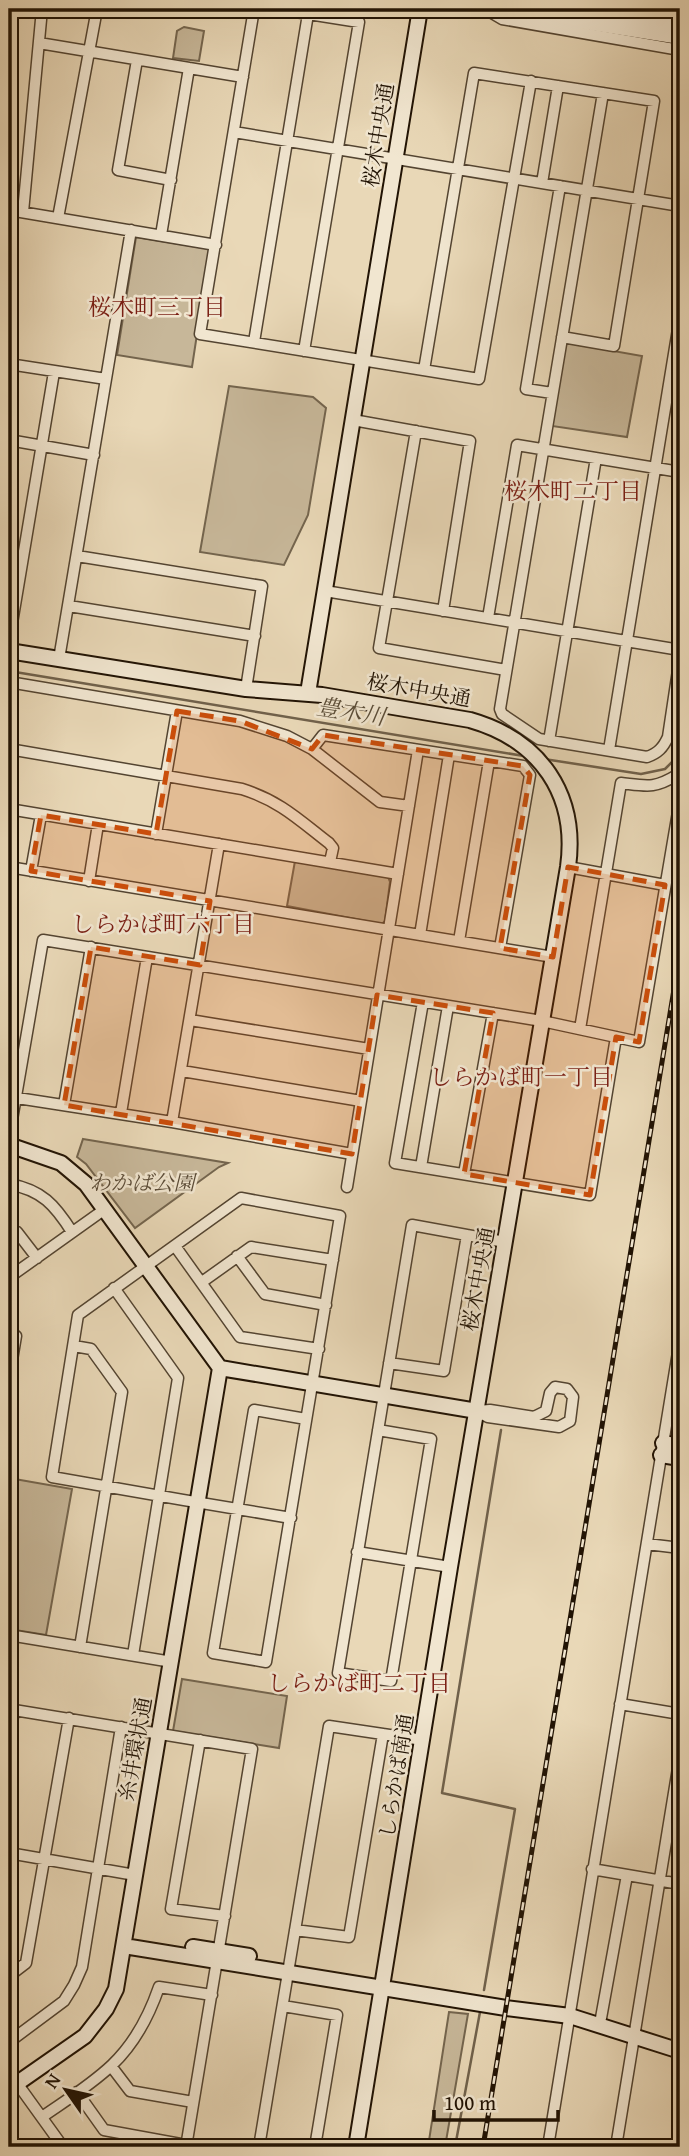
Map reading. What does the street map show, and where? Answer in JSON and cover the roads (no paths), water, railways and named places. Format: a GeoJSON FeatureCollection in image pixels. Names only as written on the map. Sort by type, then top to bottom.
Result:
{"type":"FeatureCollection","features":[{"type":"Feature","properties":{"kind":"street"},"geometry":{"type":"LineString","coordinates":[[23,212],[42,9]]}},
{"type":"Feature","properties":{"kind":"street"},"geometry":{"type":"LineString","coordinates":[[58,218],[97,9]]}},
{"type":"Feature","properties":{"kind":"street"},"geometry":{"type":"LineString","coordinates":[[254,9],[200,334],[479,379],[531,81]]}},
{"type":"Feature","properties":{"kind":"street"},"geometry":{"type":"LineString","coordinates":[[277,9],[359,22],[304,351]]}},
{"type":"Feature","properties":{"kind":"street","name":"桜木中央通"},"geometry":{"type":"LineString","coordinates":[[420,9],[308,693],[486,724],[531,751],[552,777],[567,813],[571,849],[477,1411]]}},
{"type":"Feature","properties":{"kind":"street"},"geometry":{"type":"LineString","coordinates":[[485,9],[502,19],[679,32]]}},
{"type":"Feature","properties":{"kind":"street"},"geometry":{"type":"LineString","coordinates":[[502,9],[679,32]]}},
{"type":"Feature","properties":{"kind":"street"},"geometry":{"type":"LineString","coordinates":[[575,9],[679,32]]}},
{"type":"Feature","properties":{"kind":"street"},"geometry":{"type":"LineString","coordinates":[[639,9],[679,32]]}},
{"type":"Feature","properties":{"kind":"street"},"geometry":{"type":"LineString","coordinates":[[254,342],[308,14]]}},
{"type":"Feature","properties":{"kind":"street"},"geometry":{"type":"LineString","coordinates":[[39,43],[243,77]]}},
{"type":"Feature","properties":{"kind":"street"},"geometry":{"type":"LineString","coordinates":[[136,60],[118,170],[171,180]]}},
{"type":"Feature","properties":{"kind":"street"},"geometry":{"type":"LineString","coordinates":[[161,235],[189,68]]}},
{"type":"Feature","properties":{"kind":"street"},"geometry":{"type":"LineString","coordinates":[[424,370],[474,73],[654,101],[614,346],[562,337]]}},
{"type":"Feature","properties":{"kind":"street"},"geometry":{"type":"LineString","coordinates":[[542,183],[558,86]]}},
{"type":"Feature","properties":{"kind":"street"},"geometry":{"type":"LineString","coordinates":[[603,93],[500,709],[502,714],[539,739],[647,757],[657,753],[668,737],[680,657]]}},
{"type":"Feature","properties":{"kind":"street"},"geometry":{"type":"LineString","coordinates":[[234,132],[680,206]]}},
{"type":"Feature","properties":{"kind":"street"},"geometry":{"type":"LineString","coordinates":[[552,393],[526,389],[560,186]]}},
{"type":"Feature","properties":{"kind":"street"},"geometry":{"type":"LineString","coordinates":[[9,210],[216,245]]}},
{"type":"Feature","properties":{"kind":"street"},"geometry":{"type":"LineString","coordinates":[[59,659],[131,230]]}},
{"type":"Feature","properties":{"kind":"street"},"geometry":{"type":"LineString","coordinates":[[609,750],[680,317]]}},
{"type":"Feature","properties":{"kind":"street"},"geometry":{"type":"LineString","coordinates":[[9,364],[106,379]]}},
{"type":"Feature","properties":{"kind":"street"},"geometry":{"type":"LineString","coordinates":[[9,641],[54,372]]}},
{"type":"Feature","properties":{"kind":"street"},"geometry":{"type":"LineString","coordinates":[[353,420],[470,441],[443,611]]}},
{"type":"Feature","properties":{"kind":"street"},"geometry":{"type":"LineString","coordinates":[[416,431],[379,648],[506,670]]}},
{"type":"Feature","properties":{"kind":"street"},"geometry":{"type":"LineString","coordinates":[[9,440],[94,455]]}},
{"type":"Feature","properties":{"kind":"street"},"geometry":{"type":"LineString","coordinates":[[488,618],[517,445],[680,472]]}},
{"type":"Feature","properties":{"kind":"street"},"geometry":{"type":"LineString","coordinates":[[549,741],[596,458]]}},
{"type":"Feature","properties":{"kind":"street"},"geometry":{"type":"LineString","coordinates":[[77,556],[262,586],[246,689]]}},
{"type":"Feature","properties":{"kind":"street"},"geometry":{"type":"LineString","coordinates":[[325,591],[680,650]]}},
{"type":"Feature","properties":{"kind":"street"},"geometry":{"type":"LineString","coordinates":[[69,606],[255,636]]}},
{"type":"Feature","properties":{"kind":"street"},"geometry":{"type":"LineString","coordinates":[[9,651],[246,689],[308,693]]}},
{"type":"Feature","properties":{"kind":"street"},"geometry":{"type":"LineString","coordinates":[[9,682],[240,721],[287,736],[312,749],[380,802],[409,806]]}},
{"type":"Feature","properties":{"kind":"street"},"geometry":{"type":"LineString","coordinates":[[156,834],[177,711]]}},
{"type":"Feature","properties":{"kind":"street"},"geometry":{"type":"LineString","coordinates":[[312,749],[323,735],[523,766],[530,775],[500,948]]}},
{"type":"Feature","properties":{"kind":"street"},"geometry":{"type":"LineString","coordinates":[[9,749],[242,789],[263,796],[280,804],[329,843],[333,848],[330,862]]}},
{"type":"Feature","properties":{"kind":"street"},"geometry":{"type":"LineString","coordinates":[[347,1187],[418,750]]}},
{"type":"Feature","properties":{"kind":"street"},"geometry":{"type":"LineString","coordinates":[[421,935],[449,755]]}},
{"type":"Feature","properties":{"kind":"street"},"geometry":{"type":"LineString","coordinates":[[459,941],[489,761]]}},
{"type":"Feature","properties":{"kind":"street"},"geometry":{"type":"LineString","coordinates":[[580,1029],[621,783],[661,785],[677,775],[680,777]]}},
{"type":"Feature","properties":{"kind":"street"},"geometry":{"type":"LineString","coordinates":[[9,1137],[12,1097],[43,940],[542,1021],[639,1042],[680,800]]}},
{"type":"Feature","properties":{"kind":"street"},"geometry":{"type":"LineString","coordinates":[[9,810],[398,874]]}},
{"type":"Feature","properties":{"kind":"street"},"geometry":{"type":"LineString","coordinates":[[31,871],[41,815]]}},
{"type":"Feature","properties":{"kind":"street"},"geometry":{"type":"LineString","coordinates":[[89,881],[98,824]]}},
{"type":"Feature","properties":{"kind":"street"},"geometry":{"type":"LineString","coordinates":[[172,1122],[219,844]]}},
{"type":"Feature","properties":{"kind":"street"},"geometry":{"type":"LineString","coordinates":[[9,867],[553,957]]}},
{"type":"Feature","properties":{"kind":"street"},"geometry":{"type":"LineString","coordinates":[[568,867],[665,885]]}},
{"type":"Feature","properties":{"kind":"street"},"geometry":{"type":"LineString","coordinates":[[64,1105],[91,947]]}},
{"type":"Feature","properties":{"kind":"street"},"geometry":{"type":"LineString","coordinates":[[121,1113],[147,957]]}},
{"type":"Feature","properties":{"kind":"street"},"geometry":{"type":"LineString","coordinates":[[423,1002],[395,1163],[590,1195],[616,1037]]}},
{"type":"Feature","properties":{"kind":"street"},"geometry":{"type":"LineString","coordinates":[[421,1167],[448,1006]]}},
{"type":"Feature","properties":{"kind":"street"},"geometry":{"type":"LineString","coordinates":[[464,1174],[493,1013]]}},
{"type":"Feature","properties":{"kind":"street"},"geometry":{"type":"LineString","coordinates":[[190,1020],[369,1049]]}},
{"type":"Feature","properties":{"kind":"street"},"geometry":{"type":"LineString","coordinates":[[182,1071],[361,1101]]}},
{"type":"Feature","properties":{"kind":"street"},"geometry":{"type":"LineString","coordinates":[[12,1097],[121,1113],[352,1154]]}},
{"type":"Feature","properties":{"kind":"street"},"geometry":{"type":"LineString","coordinates":[[9,1145],[61,1163],[86,1184],[220,1368],[477,1411],[490,1410],[534,1417],[546,1411],[550,1392],[555,1387],[567,1389],[573,1397],[570,1420],[559,1427],[488,1417],[477,1411]]}},
{"type":"Feature","properties":{"kind":"street"},"geometry":{"type":"LineString","coordinates":[[9,1184],[24,1187],[55,1206],[72,1232]]}},
{"type":"Feature","properties":{"kind":"street"},"geometry":{"type":"LineString","coordinates":[[291,1518],[237,1509],[159,1495],[52,1477],[78,1315],[241,1198],[340,1216],[291,1518],[266,1662],[213,1653],[237,1509],[254,1410],[306,1419]]}},
{"type":"Feature","properties":{"kind":"street"},"geometry":{"type":"LineString","coordinates":[[9,1276],[105,1209]]}},
{"type":"Feature","properties":{"kind":"street"},"geometry":{"type":"LineString","coordinates":[[378,1430],[431,1438],[391,1681],[338,1673],[357,1552],[412,1225],[505,1242]]}},
{"type":"Feature","properties":{"kind":"street"},"geometry":{"type":"LineString","coordinates":[[9,1231],[16,1232],[37,1258]]}},
{"type":"Feature","properties":{"kind":"street"},"geometry":{"type":"LineString","coordinates":[[389,1363],[444,1371],[467,1235]]}},
{"type":"Feature","properties":{"kind":"street"},"geometry":{"type":"LineString","coordinates":[[175,1246],[240,1337],[319,1349]]}},
{"type":"Feature","properties":{"kind":"street"},"geometry":{"type":"LineString","coordinates":[[202,1282],[251,1247],[333,1260]]}},
{"type":"Feature","properties":{"kind":"street"},"geometry":{"type":"LineString","coordinates":[[237,1256],[265,1294],[326,1305]]}},
{"type":"Feature","properties":{"kind":"street"},"geometry":{"type":"LineString","coordinates":[[114,1288],[178,1378],[132,1655]]}},
{"type":"Feature","properties":{"kind":"street"},"geometry":{"type":"LineString","coordinates":[[9,1335],[16,1336],[9,1378]]}},
{"type":"Feature","properties":{"kind":"street"},"geometry":{"type":"LineString","coordinates":[[548,2147],[680,1340]]}},
{"type":"Feature","properties":{"kind":"street"},"geometry":{"type":"LineString","coordinates":[[74,1346],[91,1349],[121,1392],[79,1647]]}},
{"type":"Feature","properties":{"kind":"street","name":"糸井環状通"},"geometry":{"type":"LineString","coordinates":[[11,2082],[85,2036],[106,2009],[116,1989],[220,1368]]}},
{"type":"Feature","properties":{"kind":"street","name":"しらかば南通"},"geometry":{"type":"LineString","coordinates":[[356,2147],[477,1411]]}},
{"type":"Feature","properties":{"kind":"street"},"geometry":{"type":"LineString","coordinates":[[662,1449],[680,1446]]}},
{"type":"Feature","properties":{"kind":"street"},"geometry":{"type":"LineString","coordinates":[[662,1449],[680,1458]]}},
{"type":"Feature","properties":{"kind":"street"},"geometry":{"type":"LineString","coordinates":[[647,1544],[680,1548]]}},
{"type":"Feature","properties":{"kind":"street"},"geometry":{"type":"LineString","coordinates":[[357,1552],[450,1567]]}},
{"type":"Feature","properties":{"kind":"street"},"geometry":{"type":"LineString","coordinates":[[9,1635],[172,1662]]}},
{"type":"Feature","properties":{"kind":"street"},"geometry":{"type":"LineString","coordinates":[[620,1704],[680,1714]]}},
{"type":"Feature","properties":{"kind":"street"},"geometry":{"type":"LineString","coordinates":[[9,1740],[14,1710],[252,1749],[186,2146],[104,2130],[77,2092]]}},
{"type":"Feature","properties":{"kind":"street"},"geometry":{"type":"LineString","coordinates":[[9,1976],[26,1963],[69,1718]]}},
{"type":"Feature","properties":{"kind":"street"},"geometry":{"type":"LineString","coordinates":[[259,2147],[329,1726],[423,1740]]}},
{"type":"Feature","properties":{"kind":"street"},"geometry":{"type":"LineString","coordinates":[[9,2042],[64,2001],[82,1967],[121,1727]]}},
{"type":"Feature","properties":{"kind":"street"},"geometry":{"type":"LineString","coordinates":[[295,1930],[349,1937],[383,1734]]}},
{"type":"Feature","properties":{"kind":"street"},"geometry":{"type":"LineString","coordinates":[[200,1740],[171,1909],[225,1916]]}},
{"type":"Feature","properties":{"kind":"street"},"geometry":{"type":"LineString","coordinates":[[616,2147],[680,1756]]}},
{"type":"Feature","properties":{"kind":"street"},"geometry":{"type":"LineString","coordinates":[[9,1853],[135,1875]]}},
{"type":"Feature","properties":{"kind":"street"},"geometry":{"type":"LineString","coordinates":[[592,1869],[680,1884]]}},
{"type":"Feature","properties":{"kind":"street"},"geometry":{"type":"LineString","coordinates":[[601,2018],[627,1875]]}},
{"type":"Feature","properties":{"kind":"street"},"geometry":{"type":"LineString","coordinates":[[125,1942],[382,1982],[506,2008],[570,2012],[601,2018],[680,2051]]}},
{"type":"Feature","properties":{"kind":"street"},"geometry":{"type":"LineString","coordinates":[[41,2117],[111,2066],[141,2028],[159,1987],[212,1996]]}},
{"type":"Feature","properties":{"kind":"street"},"geometry":{"type":"LineString","coordinates":[[283,2006],[337,2015],[316,2147]]}},
{"type":"Feature","properties":{"kind":"street"},"geometry":{"type":"LineString","coordinates":[[570,2012],[635,2033],[680,2043]]}},
{"type":"Feature","properties":{"kind":"street"},"geometry":{"type":"LineString","coordinates":[[111,2066],[130,2091],[193,2102]]}},
{"type":"Feature","properties":{"kind":"street"},"geometry":{"type":"LineString","coordinates":[[11,2082],[63,2147]]}},
{"type":"Feature","properties":{"kind":"waterway","name":"豊木川"},"geometry":{"type":"LineString","coordinates":[[9,671],[524,756]]}},
{"type":"Feature","properties":{"kind":"waterway","name":"豊木川"},"geometry":{"type":"LineString","coordinates":[[544,759],[641,774],[665,769],[680,751]]}},
{"type":"Feature","properties":{"kind":"waterway"},"geometry":{"type":"LineString","coordinates":[[484,1990],[515,1809],[442,1793],[501,1430]]}},
{"type":"Feature","properties":{"kind":"waterway"},"geometry":{"type":"LineString","coordinates":[[455,2147],[480,2012]]}},
{"type":"Feature","properties":{"kind":"railway"},"geometry":{"type":"LineString","coordinates":[[483,2147],[680,953]]}},
{"type":"Feature","properties":{"kind":"district","name":"桜木町三丁目"},"geometry":{"type":"Point","coordinates":[157,306]}},
{"type":"Feature","properties":{"kind":"district","name":"桜木町二丁目"},"geometry":{"type":"Point","coordinates":[573,490]}},
{"type":"Feature","properties":{"kind":"district","name":"しらかば町六丁目"},"geometry":{"type":"Point","coordinates":[163,923]}},
{"type":"Feature","properties":{"kind":"district","name":"しらかば町一丁目"},"geometry":{"type":"Point","coordinates":[521,1076]}},
{"type":"Feature","properties":{"kind":"district","name":"しらかば町二丁目"},"geometry":{"type":"Point","coordinates":[359,1682]}},
{"type":"Feature","properties":{"kind":"park label","name":"わかば公園"},"geometry":{"type":"Point","coordinates":[142,1182]}}]}
